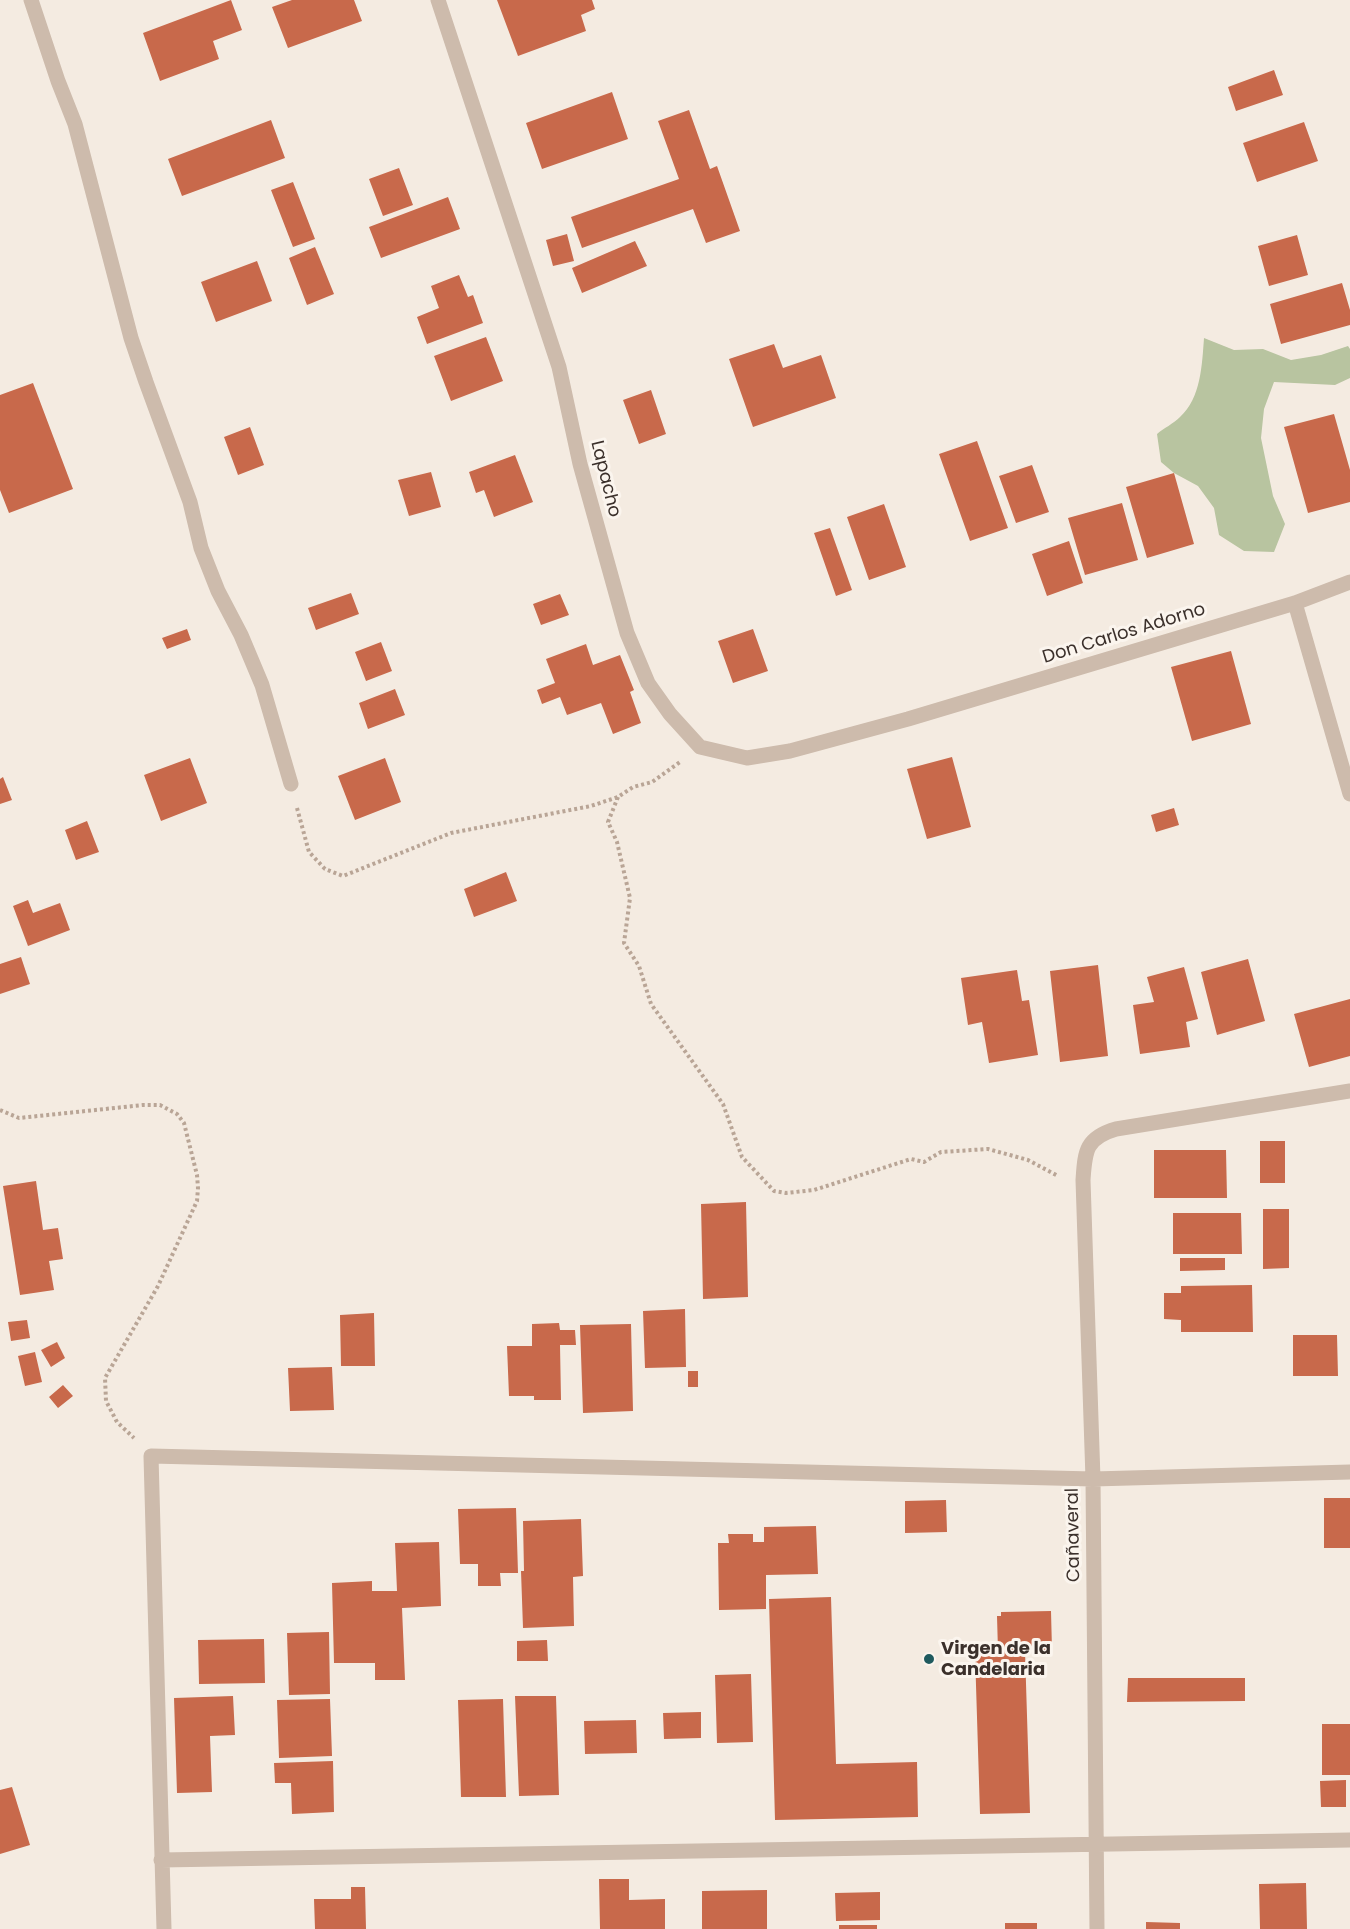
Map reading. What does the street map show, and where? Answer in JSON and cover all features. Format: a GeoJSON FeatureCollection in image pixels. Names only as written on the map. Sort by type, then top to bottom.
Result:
{"type":"FeatureCollection","features":[{"type":"Feature","properties":{"kind":"street"},"geometry":{"type":"LineString","coordinates":[[30,0],[75,124],[131,338],[190,502],[201,548],[218,591],[241,635],[262,685],[291,784]]}},
{"type":"Feature","properties":{"kind":"street","name":"Lapacho"},"geometry":{"type":"LineString","coordinates":[[438,0],[559,367],[580,464],[627,633],[648,683],[670,714],[700,747]]}},
{"type":"Feature","properties":{"kind":"street","name":"Don Carlos Adorno"},"geometry":{"type":"LineString","coordinates":[[700,747],[747,758],[790,751],[908,719],[1295,603],[1350,582]]}},
{"type":"Feature","properties":{"kind":"street"},"geometry":{"type":"LineString","coordinates":[[1295,603],[1350,794]]}},
{"type":"Feature","properties":{"kind":"street","name":"Cañaveral"},"geometry":{"type":"LineString","coordinates":[[1097,1929],[1093,1479],[1084,1154],[1090,1143],[1103,1133],[1116,1129],[1350,1091]]}},
{"type":"Feature","properties":{"kind":"street"},"geometry":{"type":"LineString","coordinates":[[164,1929],[151,1456],[1093,1479],[1350,1472]]}},
{"type":"Feature","properties":{"kind":"street"},"geometry":{"type":"LineString","coordinates":[[161,1860],[1350,1840]]}},
{"type":"Feature","properties":{"kind":"path"},"geometry":{"type":"LineString","coordinates":[[291,784],[309,852],[325,869],[343,876],[451,833],[591,806],[618,797],[633,787],[652,782],[700,747]]}},
{"type":"Feature","properties":{"kind":"path"},"geometry":{"type":"LineString","coordinates":[[618,797],[608,822],[617,842],[630,898],[624,943],[639,966],[651,1004],[723,1104],[742,1157],[774,1191],[786,1193],[814,1190],[911,1159],[924,1162],[941,1152],[988,1149],[1028,1160],[1055,1176],[1083,1180]]}},
{"type":"Feature","properties":{"kind":"path"},"geometry":{"type":"LineString","coordinates":[[0,1110],[19,1118],[159,1105],[177,1114],[184,1123],[197,1175],[197,1201],[158,1286],[105,1378],[106,1401],[117,1422],[151,1456]]}},
{"type":"Feature","properties":{"kind":"green space"},"geometry":{"type":"Polygon","coordinates":[[[1204,338],[1234,350],[1263,349],[1291,360],[1321,355],[1348,346],[1350,349],[1350,378],[1335,385],[1274,382],[1264,409],[1261,438],[1273,496],[1285,524],[1274,552],[1244,551],[1219,535],[1214,508],[1198,486],[1174,473],[1161,462],[1157,434],[1180,417],[1192,400],[1199,380],[1204,338]]]}},
{"type":"Feature","properties":{"kind":"building"},"geometry":{"type":"Polygon","coordinates":[[[231,0],[242,30],[213,41],[219,59],[160,81],[143,33],[231,0]]]}},
{"type":"Feature","properties":{"kind":"building"},"geometry":{"type":"Polygon","coordinates":[[[292,0],[354,0],[362,21],[288,48],[272,7],[292,0]]]}},
{"type":"Feature","properties":{"kind":"building"},"geometry":{"type":"Polygon","coordinates":[[[497,0],[592,0],[595,9],[581,15],[586,31],[518,56],[497,0]]]}},
{"type":"Feature","properties":{"kind":"building"},"geometry":{"type":"Polygon","coordinates":[[[1274,70],[1283,95],[1236,111],[1228,87],[1274,70]]]}},
{"type":"Feature","properties":{"kind":"building"},"geometry":{"type":"Polygon","coordinates":[[[612,92],[628,139],[542,169],[526,123],[612,92]]]}},
{"type":"Feature","properties":{"kind":"building"},"geometry":{"type":"Polygon","coordinates":[[[689,110],[710,169],[717,166],[740,231],[706,243],[693,209],[582,248],[571,217],[679,179],[658,121],[689,110]]]}},
{"type":"Feature","properties":{"kind":"building"},"geometry":{"type":"Polygon","coordinates":[[[271,120],[285,158],[182,196],[168,159],[271,120]]]}},
{"type":"Feature","properties":{"kind":"building"},"geometry":{"type":"Polygon","coordinates":[[[1304,122],[1318,161],[1257,182],[1243,143],[1304,122]]]}},
{"type":"Feature","properties":{"kind":"building"},"geometry":{"type":"Polygon","coordinates":[[[399,168],[413,205],[383,216],[369,179],[399,168]]]}},
{"type":"Feature","properties":{"kind":"building"},"geometry":{"type":"Polygon","coordinates":[[[293,182],[315,239],[293,247],[271,190],[293,182]]]}},
{"type":"Feature","properties":{"kind":"building"},"geometry":{"type":"Polygon","coordinates":[[[448,197],[460,229],[381,258],[369,227],[448,197]]]}},
{"type":"Feature","properties":{"kind":"building"},"geometry":{"type":"Polygon","coordinates":[[[567,234],[574,261],[553,266],[546,240],[567,234]]]}},
{"type":"Feature","properties":{"kind":"building"},"geometry":{"type":"Polygon","coordinates":[[[1297,235],[1308,275],[1269,286],[1258,246],[1297,235]]]}},
{"type":"Feature","properties":{"kind":"building"},"geometry":{"type":"Polygon","coordinates":[[[635,241],[647,266],[582,293],[572,268],[635,241]]]}},
{"type":"Feature","properties":{"kind":"building"},"geometry":{"type":"Polygon","coordinates":[[[315,247],[334,294],[307,305],[289,258],[315,247]]]}},
{"type":"Feature","properties":{"kind":"building"},"geometry":{"type":"Polygon","coordinates":[[[257,261],[272,301],[216,322],[201,282],[257,261]]]}},
{"type":"Feature","properties":{"kind":"building"},"geometry":{"type":"Polygon","coordinates":[[[459,275],[468,297],[473,295],[483,323],[427,344],[417,317],[439,308],[431,286],[459,275]]]}},
{"type":"Feature","properties":{"kind":"building"},"geometry":{"type":"Polygon","coordinates":[[[1342,283],[1350,310],[1350,325],[1281,344],[1270,304],[1342,283]]]}},
{"type":"Feature","properties":{"kind":"building"},"geometry":{"type":"Polygon","coordinates":[[[486,337],[503,381],[451,401],[434,356],[486,337]]]}},
{"type":"Feature","properties":{"kind":"building"},"geometry":{"type":"Polygon","coordinates":[[[774,344],[783,368],[821,355],[836,398],[753,427],[729,359],[774,344]]]}},
{"type":"Feature","properties":{"kind":"building"},"geometry":{"type":"Polygon","coordinates":[[[33,383],[73,489],[9,513],[0,490],[0,395],[33,383]]]}},
{"type":"Feature","properties":{"kind":"building"},"geometry":{"type":"Polygon","coordinates":[[[651,390],[666,434],[639,444],[623,400],[651,390]]]}},
{"type":"Feature","properties":{"kind":"building"},"geometry":{"type":"Polygon","coordinates":[[[1334,414],[1350,470],[1350,502],[1308,513],[1284,427],[1334,414]]]}},
{"type":"Feature","properties":{"kind":"building"},"geometry":{"type":"Polygon","coordinates":[[[250,427],[264,465],[238,475],[224,437],[250,427]]]}},
{"type":"Feature","properties":{"kind":"building"},"geometry":{"type":"Polygon","coordinates":[[[977,441],[1008,528],[970,541],[939,454],[977,441]]]}},
{"type":"Feature","properties":{"kind":"building"},"geometry":{"type":"Polygon","coordinates":[[[515,455],[533,502],[494,517],[484,490],[476,493],[469,472],[515,455]]]}},
{"type":"Feature","properties":{"kind":"building"},"geometry":{"type":"Polygon","coordinates":[[[1032,465],[1049,512],[1016,523],[999,476],[1032,465]]]}},
{"type":"Feature","properties":{"kind":"building"},"geometry":{"type":"Polygon","coordinates":[[[431,472],[441,507],[409,516],[398,480],[431,472]]]}},
{"type":"Feature","properties":{"kind":"building"},"geometry":{"type":"Polygon","coordinates":[[[1174,473],[1194,544],[1147,558],[1126,487],[1174,473]]]}},
{"type":"Feature","properties":{"kind":"building"},"geometry":{"type":"Polygon","coordinates":[[[1122,503],[1138,560],[1085,575],[1068,518],[1122,503]]]}},
{"type":"Feature","properties":{"kind":"building"},"geometry":{"type":"Polygon","coordinates":[[[884,504],[906,567],[869,580],[847,517],[884,504]]]}},
{"type":"Feature","properties":{"kind":"building"},"geometry":{"type":"Polygon","coordinates":[[[830,528],[852,590],[836,596],[814,533],[830,528]]]}},
{"type":"Feature","properties":{"kind":"building"},"geometry":{"type":"Polygon","coordinates":[[[1069,541],[1083,583],[1047,596],[1032,554],[1069,541]]]}},
{"type":"Feature","properties":{"kind":"building"},"geometry":{"type":"Polygon","coordinates":[[[351,593],[359,614],[316,630],[308,608],[351,593]]]}},
{"type":"Feature","properties":{"kind":"building"},"geometry":{"type":"Polygon","coordinates":[[[560,594],[569,615],[541,625],[533,604],[560,594]]]}},
{"type":"Feature","properties":{"kind":"building"},"geometry":{"type":"Polygon","coordinates":[[[187,629],[191,640],[167,649],[162,638],[187,629]]]}},
{"type":"Feature","properties":{"kind":"building"},"geometry":{"type":"Polygon","coordinates":[[[753,629],[768,671],[733,683],[718,641],[753,629]]]}},
{"type":"Feature","properties":{"kind":"building"},"geometry":{"type":"Polygon","coordinates":[[[381,642],[392,671],[366,681],[355,652],[381,642]]]}},
{"type":"Feature","properties":{"kind":"building"},"geometry":{"type":"Polygon","coordinates":[[[586,644],[593,665],[620,655],[634,690],[630,692],[641,723],[613,734],[601,703],[567,715],[560,697],[542,704],[537,690],[555,683],[546,659],[586,644]]]}},
{"type":"Feature","properties":{"kind":"building"},"geometry":{"type":"Polygon","coordinates":[[[1231,651],[1251,724],[1192,741],[1171,667],[1231,651]]]}},
{"type":"Feature","properties":{"kind":"building"},"geometry":{"type":"Polygon","coordinates":[[[395,689],[405,715],[368,729],[359,703],[395,689]]]}},
{"type":"Feature","properties":{"kind":"building"},"geometry":{"type":"Polygon","coordinates":[[[952,757],[971,827],[927,839],[907,769],[952,757]]]}},
{"type":"Feature","properties":{"kind":"building"},"geometry":{"type":"Polygon","coordinates":[[[190,758],[207,803],[161,821],[144,775],[190,758]]]}},
{"type":"Feature","properties":{"kind":"building"},"geometry":{"type":"Polygon","coordinates":[[[385,758],[401,802],[355,820],[338,776],[385,758]]]}},
{"type":"Feature","properties":{"kind":"building"},"geometry":{"type":"Polygon","coordinates":[[[3,777],[12,800],[0,804],[0,779],[3,777]]]}},
{"type":"Feature","properties":{"kind":"building"},"geometry":{"type":"Polygon","coordinates":[[[1174,808],[1179,825],[1156,832],[1151,815],[1174,808]]]}},
{"type":"Feature","properties":{"kind":"building"},"geometry":{"type":"Polygon","coordinates":[[[87,821],[99,852],[76,860],[65,830],[87,821]]]}},
{"type":"Feature","properties":{"kind":"building"},"geometry":{"type":"Polygon","coordinates":[[[506,872],[517,901],[474,917],[464,889],[506,872]]]}},
{"type":"Feature","properties":{"kind":"building"},"geometry":{"type":"Polygon","coordinates":[[[28,900],[33,913],[60,903],[70,930],[28,946],[13,906],[28,900]]]}},
{"type":"Feature","properties":{"kind":"building"},"geometry":{"type":"Polygon","coordinates":[[[21,957],[30,984],[0,994],[0,964],[21,957]]]}},
{"type":"Feature","properties":{"kind":"building"},"geometry":{"type":"Polygon","coordinates":[[[1248,959],[1265,1021],[1217,1035],[1201,972],[1248,959]]]}},
{"type":"Feature","properties":{"kind":"building"},"geometry":{"type":"Polygon","coordinates":[[[1098,965],[1108,1056],[1060,1062],[1050,971],[1098,965]]]}},
{"type":"Feature","properties":{"kind":"building"},"geometry":{"type":"Polygon","coordinates":[[[1184,967],[1198,1019],[1186,1022],[1190,1047],[1140,1054],[1133,1005],[1154,1002],[1147,977],[1184,967]]]}},
{"type":"Feature","properties":{"kind":"building"},"geometry":{"type":"Polygon","coordinates":[[[1017,970],[1022,1001],[1029,1000],[1038,1055],[989,1063],[982,1022],[968,1025],[961,978],[1017,970]]]}},
{"type":"Feature","properties":{"kind":"building"},"geometry":{"type":"Polygon","coordinates":[[[1350,999],[1350,1056],[1309,1067],[1294,1014],[1350,999]]]}},
{"type":"Feature","properties":{"kind":"building"},"geometry":{"type":"Polygon","coordinates":[[[1260,1141],[1285,1141],[1285,1183],[1260,1183],[1260,1141]]]}},
{"type":"Feature","properties":{"kind":"building"},"geometry":{"type":"Polygon","coordinates":[[[1154,1150],[1226,1150],[1227,1198],[1154,1198],[1154,1150]]]}},
{"type":"Feature","properties":{"kind":"building"},"geometry":{"type":"Polygon","coordinates":[[[36,1181],[43,1230],[58,1228],[63,1259],[49,1261],[54,1290],[20,1295],[3,1186],[36,1181]]]}},
{"type":"Feature","properties":{"kind":"building"},"geometry":{"type":"Polygon","coordinates":[[[746,1202],[748,1297],[703,1299],[701,1204],[746,1202]]]}},
{"type":"Feature","properties":{"kind":"building"},"geometry":{"type":"Polygon","coordinates":[[[1263,1209],[1289,1209],[1289,1268],[1263,1269],[1263,1209]]]}},
{"type":"Feature","properties":{"kind":"building"},"geometry":{"type":"Polygon","coordinates":[[[1173,1213],[1241,1213],[1242,1254],[1173,1254],[1173,1213]]]}},
{"type":"Feature","properties":{"kind":"building"},"geometry":{"type":"Polygon","coordinates":[[[1180,1258],[1225,1258],[1225,1270],[1180,1271],[1180,1258]]]}},
{"type":"Feature","properties":{"kind":"building"},"geometry":{"type":"Polygon","coordinates":[[[1252,1285],[1253,1332],[1181,1332],[1181,1320],[1164,1319],[1164,1293],[1181,1293],[1181,1286],[1252,1285]]]}},
{"type":"Feature","properties":{"kind":"building"},"geometry":{"type":"Polygon","coordinates":[[[685,1309],[686,1367],[645,1368],[643,1311],[685,1309]]]}},
{"type":"Feature","properties":{"kind":"building"},"geometry":{"type":"Polygon","coordinates":[[[374,1313],[375,1366],[341,1366],[340,1315],[374,1313]]]}},
{"type":"Feature","properties":{"kind":"building"},"geometry":{"type":"Polygon","coordinates":[[[27,1320],[30,1338],[11,1341],[8,1322],[27,1320]]]}},
{"type":"Feature","properties":{"kind":"building"},"geometry":{"type":"Polygon","coordinates":[[[559,1323],[560,1330],[575,1330],[576,1345],[560,1345],[561,1400],[534,1400],[534,1396],[509,1396],[507,1346],[532,1346],[532,1324],[559,1323]]]}},
{"type":"Feature","properties":{"kind":"building"},"geometry":{"type":"Polygon","coordinates":[[[631,1324],[633,1411],[583,1413],[580,1325],[631,1324]]]}},
{"type":"Feature","properties":{"kind":"building"},"geometry":{"type":"Polygon","coordinates":[[[1293,1335],[1337,1335],[1338,1376],[1293,1376],[1293,1335]]]}},
{"type":"Feature","properties":{"kind":"building"},"geometry":{"type":"Polygon","coordinates":[[[57,1342],[65,1358],[51,1367],[41,1350],[57,1342]]]}},
{"type":"Feature","properties":{"kind":"building"},"geometry":{"type":"Polygon","coordinates":[[[35,1352],[42,1382],[25,1386],[18,1356],[35,1352]]]}},
{"type":"Feature","properties":{"kind":"building"},"geometry":{"type":"Polygon","coordinates":[[[332,1367],[334,1410],[290,1411],[288,1368],[332,1367]]]}},
{"type":"Feature","properties":{"kind":"building"},"geometry":{"type":"Polygon","coordinates":[[[688,1371],[698,1371],[698,1387],[688,1387],[688,1371]]]}},
{"type":"Feature","properties":{"kind":"building"},"geometry":{"type":"Polygon","coordinates":[[[63,1385],[73,1396],[58,1408],[49,1397],[63,1385]]]}},
{"type":"Feature","properties":{"kind":"building"},"geometry":{"type":"Polygon","coordinates":[[[1324,1498],[1350,1498],[1350,1548],[1324,1548],[1324,1498]]]}},
{"type":"Feature","properties":{"kind":"building"},"geometry":{"type":"Polygon","coordinates":[[[946,1500],[947,1532],[905,1533],[905,1501],[946,1500]]]}},
{"type":"Feature","properties":{"kind":"building"},"geometry":{"type":"Polygon","coordinates":[[[516,1508],[518,1573],[500,1573],[501,1586],[478,1586],[478,1564],[460,1564],[458,1509],[516,1508]]]}},
{"type":"Feature","properties":{"kind":"building"},"geometry":{"type":"Polygon","coordinates":[[[581,1519],[583,1576],[573,1577],[574,1626],[523,1628],[521,1571],[524,1571],[523,1521],[581,1519]]]}},
{"type":"Feature","properties":{"kind":"building"},"geometry":{"type":"Polygon","coordinates":[[[816,1526],[818,1574],[766,1575],[766,1609],[719,1610],[718,1543],[729,1543],[728,1534],[753,1534],[753,1542],[764,1542],[764,1527],[816,1526]]]}},
{"type":"Feature","properties":{"kind":"building"},"geometry":{"type":"Polygon","coordinates":[[[439,1542],[441,1606],[402,1608],[405,1680],[375,1680],[375,1663],[334,1663],[332,1583],[372,1581],[372,1591],[397,1591],[395,1543],[439,1542]]]}},
{"type":"Feature","properties":{"kind":"building"},"geometry":{"type":"Polygon","coordinates":[[[831,1597],[836,1764],[917,1762],[918,1817],[775,1820],[769,1599],[831,1597]]]}},
{"type":"Feature","properties":{"kind":"building"},"geometry":{"type":"Polygon","coordinates":[[[1051,1611],[1052,1650],[1025,1651],[1030,1813],[980,1814],[975,1651],[998,1651],[997,1616],[1001,1616],[1001,1612],[1051,1611]]]}},
{"type":"Feature","properties":{"kind":"building"},"geometry":{"type":"Polygon","coordinates":[[[329,1632],[330,1694],[289,1695],[287,1633],[329,1632]]]}},
{"type":"Feature","properties":{"kind":"building"},"geometry":{"type":"Polygon","coordinates":[[[264,1639],[265,1683],[199,1684],[198,1640],[264,1639]]]}},
{"type":"Feature","properties":{"kind":"building"},"geometry":{"type":"Polygon","coordinates":[[[547,1640],[548,1661],[517,1661],[517,1641],[547,1640]]]}},
{"type":"Feature","properties":{"kind":"building"},"geometry":{"type":"Polygon","coordinates":[[[751,1674],[753,1742],[717,1743],[715,1675],[751,1674]]]}},
{"type":"Feature","properties":{"kind":"building"},"geometry":{"type":"Polygon","coordinates":[[[1128,1678],[1245,1678],[1245,1701],[1127,1702],[1128,1678]]]}},
{"type":"Feature","properties":{"kind":"building"},"geometry":{"type":"Polygon","coordinates":[[[233,1696],[235,1735],[210,1736],[212,1792],[177,1793],[174,1698],[233,1696]]]}},
{"type":"Feature","properties":{"kind":"building"},"geometry":{"type":"Polygon","coordinates":[[[515,1696],[556,1696],[559,1795],[519,1796],[515,1696]]]}},
{"type":"Feature","properties":{"kind":"building"},"geometry":{"type":"Polygon","coordinates":[[[330,1699],[332,1756],[279,1758],[277,1700],[330,1699]]]}},
{"type":"Feature","properties":{"kind":"building"},"geometry":{"type":"Polygon","coordinates":[[[503,1699],[506,1797],[461,1797],[458,1700],[503,1699]]]}},
{"type":"Feature","properties":{"kind":"building"},"geometry":{"type":"Polygon","coordinates":[[[701,1712],[701,1738],[664,1739],[663,1713],[701,1712]]]}},
{"type":"Feature","properties":{"kind":"building"},"geometry":{"type":"Polygon","coordinates":[[[636,1720],[637,1753],[585,1754],[584,1721],[636,1720]]]}},
{"type":"Feature","properties":{"kind":"building"},"geometry":{"type":"Polygon","coordinates":[[[1322,1724],[1350,1724],[1350,1775],[1322,1775],[1322,1724]]]}},
{"type":"Feature","properties":{"kind":"building"},"geometry":{"type":"Polygon","coordinates":[[[333,1761],[334,1812],[292,1814],[291,1783],[275,1783],[274,1763],[333,1761]]]}},
{"type":"Feature","properties":{"kind":"building"},"geometry":{"type":"Polygon","coordinates":[[[1346,1780],[1346,1807],[1321,1807],[1320,1781],[1346,1780]]]}},
{"type":"Feature","properties":{"kind":"building"},"geometry":{"type":"Polygon","coordinates":[[[12,1787],[30,1845],[0,1854],[0,1790],[12,1787]]]}},
{"type":"Feature","properties":{"kind":"building"},"geometry":{"type":"Polygon","coordinates":[[[599,1879],[629,1879],[629,1900],[665,1899],[665,1929],[600,1929],[599,1879]]]}},
{"type":"Feature","properties":{"kind":"building"},"geometry":{"type":"Polygon","coordinates":[[[1306,1883],[1307,1929],[1260,1929],[1259,1884],[1306,1883]]]}},
{"type":"Feature","properties":{"kind":"building"},"geometry":{"type":"Polygon","coordinates":[[[351,1887],[365,1887],[366,1929],[315,1929],[314,1899],[351,1899],[351,1887]]]}},
{"type":"Feature","properties":{"kind":"building"},"geometry":{"type":"Polygon","coordinates":[[[767,1890],[767,1929],[702,1929],[702,1891],[767,1890]]]}},
{"type":"Feature","properties":{"kind":"building"},"geometry":{"type":"Polygon","coordinates":[[[880,1892],[880,1920],[836,1921],[835,1893],[880,1892]]]}},
{"type":"Feature","properties":{"kind":"building"},"geometry":{"type":"Polygon","coordinates":[[[1146,1922],[1180,1923],[1180,1929],[1146,1929],[1146,1922]]]}},
{"type":"Feature","properties":{"kind":"building"},"geometry":{"type":"Polygon","coordinates":[[[1005,1923],[1037,1923],[1037,1929],[1005,1929],[1005,1923]]]}},
{"type":"Feature","properties":{"kind":"building"},"geometry":{"type":"Polygon","coordinates":[[[839,1925],[877,1925],[877,1929],[839,1929],[839,1925]]]}},
{"type":"Feature","properties":{"kind":"place","name":"Virgen de la Candelaria"},"geometry":{"type":"Point","coordinates":[929,1659]}}]}
